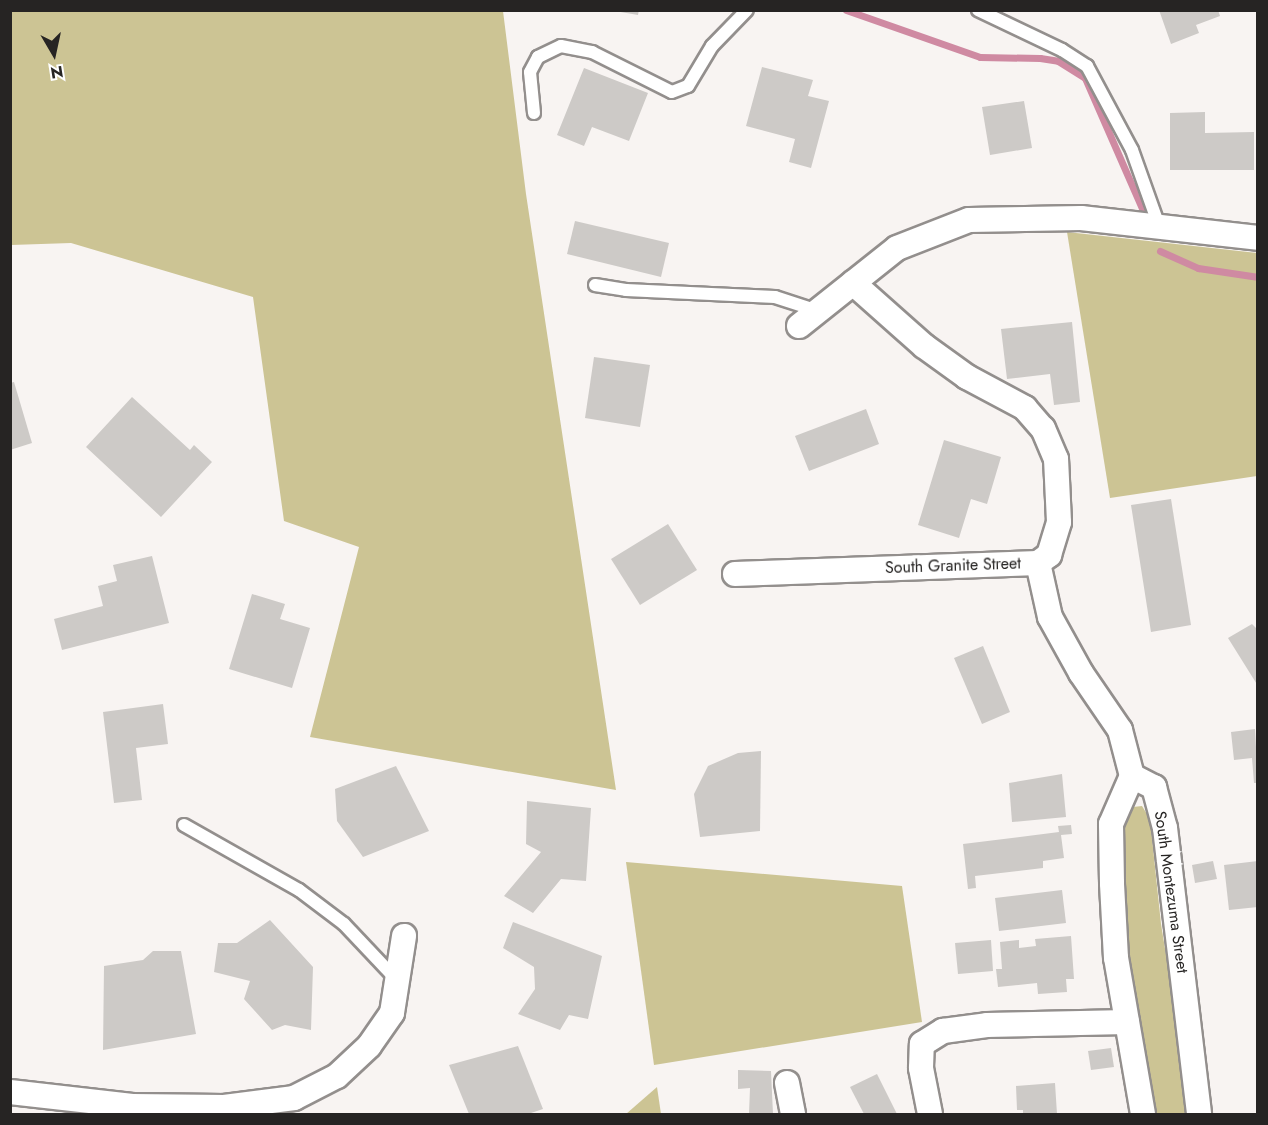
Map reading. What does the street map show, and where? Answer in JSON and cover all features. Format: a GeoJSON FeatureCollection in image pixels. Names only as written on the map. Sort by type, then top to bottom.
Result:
{"type":"FeatureCollection","features":[{"type":"Feature","properties":{"kind":"street"},"geometry":{"type":"LineString","coordinates":[[799,326],[897,248],[969,220],[1081,218],[1257,238]]}},
{"type":"Feature","properties":{"kind":"street","name":"South Granite Street"},"geometry":{"type":"LineString","coordinates":[[735,574],[1038,563],[1049,555],[1059,522],[1056,459],[1043,429],[1024,408],[967,377],[924,346],[853,283]]}},
{"type":"Feature","properties":{"kind":"street"},"geometry":{"type":"LineString","coordinates":[[1038,563],[1050,618],[1081,673],[1120,730],[1132,776],[1111,824],[1116,958],[1143,1114]]}},
{"type":"Feature","properties":{"kind":"street","name":"South Montezuma Street"},"geometry":{"type":"LineString","coordinates":[[1132,776],[1154,787],[1165,828],[1199,1114]]}},
{"type":"Feature","properties":{"kind":"street"},"geometry":{"type":"LineString","coordinates":[[10,1092],[132,1106],[224,1107],[294,1098],[337,1076],[369,1046],[392,1013],[404,936]]}},
{"type":"Feature","properties":{"kind":"street"},"geometry":{"type":"LineString","coordinates":[[930,1114],[921,1068],[922,1044],[943,1031],[987,1025],[1127,1022]]}},
{"type":"Feature","properties":{"kind":"street"},"geometry":{"type":"LineString","coordinates":[[787,1083],[793,1114]]}},
{"type":"Feature","properties":{"kind":"lane"},"geometry":{"type":"LineString","coordinates":[[534,113],[530,72],[538,57],[561,46],[592,52],[672,92],[688,86],[712,46],[747,10]]}},
{"type":"Feature","properties":{"kind":"lane"},"geometry":{"type":"LineString","coordinates":[[978,10],[1062,50],[1087,66],[1131,150],[1159,226]]}},
{"type":"Feature","properties":{"kind":"lane"},"geometry":{"type":"LineString","coordinates":[[595,285],[626,290],[776,297],[818,311]]}},
{"type":"Feature","properties":{"kind":"lane"},"geometry":{"type":"LineString","coordinates":[[184,825],[299,890],[344,924],[397,980]]}},
{"type":"Feature","properties":{"kind":"shaded area"},"geometry":{"type":"Polygon","coordinates":[[[10,11],[503,11],[526,194],[616,790],[310,737],[359,547],[284,521],[253,297],[71,243],[11,245],[10,11]]]}},
{"type":"Feature","properties":{"kind":"shaded area"},"geometry":{"type":"Polygon","coordinates":[[[1067,232],[1257,253],[1257,476],[1110,498],[1067,232]]]}},
{"type":"Feature","properties":{"kind":"shaded area"},"geometry":{"type":"Polygon","coordinates":[[[1142,806],[1150,819],[1161,924],[1192,1114],[1156,1114],[1139,1039],[1125,948],[1125,824],[1133,807],[1142,806]]]}},
{"type":"Feature","properties":{"kind":"shaded area"},"geometry":{"type":"Polygon","coordinates":[[[626,862],[902,886],[922,1022],[654,1065],[626,862]]]}},
{"type":"Feature","properties":{"kind":"shaded area"},"geometry":{"type":"Polygon","coordinates":[[[657,1087],[661,1114],[626,1114],[657,1087]]]}},
{"type":"Feature","properties":{"kind":"building"},"geometry":{"type":"Polygon","coordinates":[[[609,10],[639,10],[638,15],[609,10]]]}},
{"type":"Feature","properties":{"kind":"building"},"geometry":{"type":"Polygon","coordinates":[[[1159,10],[1218,10],[1220,16],[1196,25],[1199,33],[1171,44],[1159,10]]]}},
{"type":"Feature","properties":{"kind":"building"},"geometry":{"type":"Polygon","coordinates":[[[762,67],[813,80],[808,96],[829,101],[811,168],[789,162],[795,139],[746,126],[762,67]]]}},
{"type":"Feature","properties":{"kind":"building"},"geometry":{"type":"Polygon","coordinates":[[[584,68],[648,93],[629,141],[592,127],[584,146],[557,135],[584,68]]]}},
{"type":"Feature","properties":{"kind":"building"},"geometry":{"type":"Polygon","coordinates":[[[1024,101],[1032,148],[990,155],[982,107],[1024,101]]]}},
{"type":"Feature","properties":{"kind":"building"},"geometry":{"type":"Polygon","coordinates":[[[1205,112],[1205,133],[1254,132],[1254,170],[1170,170],[1170,113],[1205,112]]]}},
{"type":"Feature","properties":{"kind":"building"},"geometry":{"type":"Polygon","coordinates":[[[575,221],[669,243],[661,277],[567,254],[575,221]]]}},
{"type":"Feature","properties":{"kind":"building"},"geometry":{"type":"Polygon","coordinates":[[[1072,322],[1080,402],[1054,405],[1050,374],[1007,379],[1001,329],[1072,322]]]}},
{"type":"Feature","properties":{"kind":"building"},"geometry":{"type":"Polygon","coordinates":[[[594,357],[650,365],[640,427],[585,418],[594,357]]]}},
{"type":"Feature","properties":{"kind":"building"},"geometry":{"type":"Polygon","coordinates":[[[14,382],[32,443],[10,450],[10,383],[14,382]]]}},
{"type":"Feature","properties":{"kind":"building"},"geometry":{"type":"Polygon","coordinates":[[[132,397],[190,450],[194,445],[212,462],[161,517],[86,447],[132,397]]]}},
{"type":"Feature","properties":{"kind":"building"},"geometry":{"type":"Polygon","coordinates":[[[866,409],[879,444],[809,471],[795,436],[866,409]]]}},
{"type":"Feature","properties":{"kind":"building"},"geometry":{"type":"Polygon","coordinates":[[[944,440],[1001,457],[987,504],[971,499],[959,538],[918,525],[944,440]]]}},
{"type":"Feature","properties":{"kind":"building"},"geometry":{"type":"Polygon","coordinates":[[[1171,499],[1191,625],[1151,632],[1131,505],[1171,499]]]}},
{"type":"Feature","properties":{"kind":"building"},"geometry":{"type":"Polygon","coordinates":[[[668,524],[697,570],[640,605],[611,559],[668,524]]]}},
{"type":"Feature","properties":{"kind":"building"},"geometry":{"type":"Polygon","coordinates":[[[152,556],[169,623],[62,650],[54,619],[103,606],[98,586],[117,581],[113,565],[152,556]]]}},
{"type":"Feature","properties":{"kind":"building"},"geometry":{"type":"Polygon","coordinates":[[[252,594],[285,604],[280,619],[310,628],[292,688],[229,669],[252,594]]]}},
{"type":"Feature","properties":{"kind":"building"},"geometry":{"type":"Polygon","coordinates":[[[1252,624],[1258,630],[1258,686],[1228,638],[1252,624]]]}},
{"type":"Feature","properties":{"kind":"building"},"geometry":{"type":"Polygon","coordinates":[[[983,646],[1010,712],[982,724],[954,658],[983,646]]]}},
{"type":"Feature","properties":{"kind":"building"},"geometry":{"type":"Polygon","coordinates":[[[163,704],[168,744],[136,748],[142,800],[114,803],[103,712],[163,704]]]}},
{"type":"Feature","properties":{"kind":"building"},"geometry":{"type":"Polygon","coordinates":[[[1255,729],[1258,783],[1254,783],[1252,758],[1234,760],[1231,732],[1255,729]]]}},
{"type":"Feature","properties":{"kind":"building"},"geometry":{"type":"Polygon","coordinates":[[[761,751],[760,831],[700,837],[694,794],[708,766],[738,753],[761,751]]]}},
{"type":"Feature","properties":{"kind":"building"},"geometry":{"type":"Polygon","coordinates":[[[396,766],[429,831],[363,857],[337,821],[335,789],[396,766]]]}},
{"type":"Feature","properties":{"kind":"building"},"geometry":{"type":"Polygon","coordinates":[[[1062,774],[1066,817],[1012,822],[1009,783],[1062,774]]]}},
{"type":"Feature","properties":{"kind":"building"},"geometry":{"type":"Polygon","coordinates":[[[527,801],[591,808],[586,881],[561,879],[533,913],[504,896],[541,852],[526,844],[527,801]]]}},
{"type":"Feature","properties":{"kind":"building"},"geometry":{"type":"Polygon","coordinates":[[[1071,825],[1072,834],[1061,835],[1064,858],[1043,861],[1043,868],[975,876],[976,888],[968,889],[963,844],[1059,832],[1058,826],[1071,825]]]}},
{"type":"Feature","properties":{"kind":"building"},"geometry":{"type":"Polygon","coordinates":[[[1213,861],[1217,879],[1195,883],[1192,865],[1213,861]]]}},
{"type":"Feature","properties":{"kind":"building"},"geometry":{"type":"Polygon","coordinates":[[[1258,861],[1258,907],[1229,910],[1224,865],[1258,861]]]}},
{"type":"Feature","properties":{"kind":"building"},"geometry":{"type":"Polygon","coordinates":[[[1062,890],[1066,923],[999,931],[995,898],[1062,890]]]}},
{"type":"Feature","properties":{"kind":"building"},"geometry":{"type":"Polygon","coordinates":[[[270,920],[313,967],[311,1030],[285,1025],[272,1030],[244,999],[250,981],[214,972],[218,943],[237,943],[270,920]]]}},
{"type":"Feature","properties":{"kind":"building"},"geometry":{"type":"Polygon","coordinates":[[[513,922],[602,956],[588,1019],[569,1015],[560,1030],[518,1014],[535,989],[534,967],[503,948],[513,922]]]}},
{"type":"Feature","properties":{"kind":"building"},"geometry":{"type":"Polygon","coordinates":[[[1071,936],[1074,979],[1066,979],[1067,992],[1038,994],[1037,983],[998,987],[996,969],[1002,969],[1000,942],[1019,940],[1019,948],[1036,946],[1035,939],[1071,936]]]}},
{"type":"Feature","properties":{"kind":"building"},"geometry":{"type":"Polygon","coordinates":[[[991,940],[993,971],[958,974],[955,943],[991,940]]]}},
{"type":"Feature","properties":{"kind":"building"},"geometry":{"type":"Polygon","coordinates":[[[153,951],[181,951],[196,1034],[103,1050],[104,966],[143,960],[153,951]]]}},
{"type":"Feature","properties":{"kind":"building"},"geometry":{"type":"Polygon","coordinates":[[[518,1046],[543,1109],[528,1114],[469,1114],[449,1065],[518,1046]]]}},
{"type":"Feature","properties":{"kind":"building"},"geometry":{"type":"Polygon","coordinates":[[[1111,1048],[1114,1067],[1091,1070],[1088,1051],[1111,1048]]]}},
{"type":"Feature","properties":{"kind":"building"},"geometry":{"type":"Polygon","coordinates":[[[738,1070],[771,1071],[773,1114],[749,1114],[750,1088],[738,1089],[738,1070]]]}},
{"type":"Feature","properties":{"kind":"building"},"geometry":{"type":"Polygon","coordinates":[[[877,1074],[897,1114],[864,1114],[850,1087],[877,1074]]]}},
{"type":"Feature","properties":{"kind":"building"},"geometry":{"type":"Polygon","coordinates":[[[1055,1083],[1057,1114],[1023,1114],[1023,1110],[1017,1110],[1016,1086],[1055,1083]]]}},
{"type":"Feature","properties":{"kind":"waterway"},"geometry":{"type":"LineString","coordinates":[[846,10],[980,57],[1040,58],[1058,61],[1085,78],[1144,213]]}},
{"type":"Feature","properties":{"kind":"waterway"},"geometry":{"type":"LineString","coordinates":[[1160,251],[1198,268],[1258,277]]}}]}
